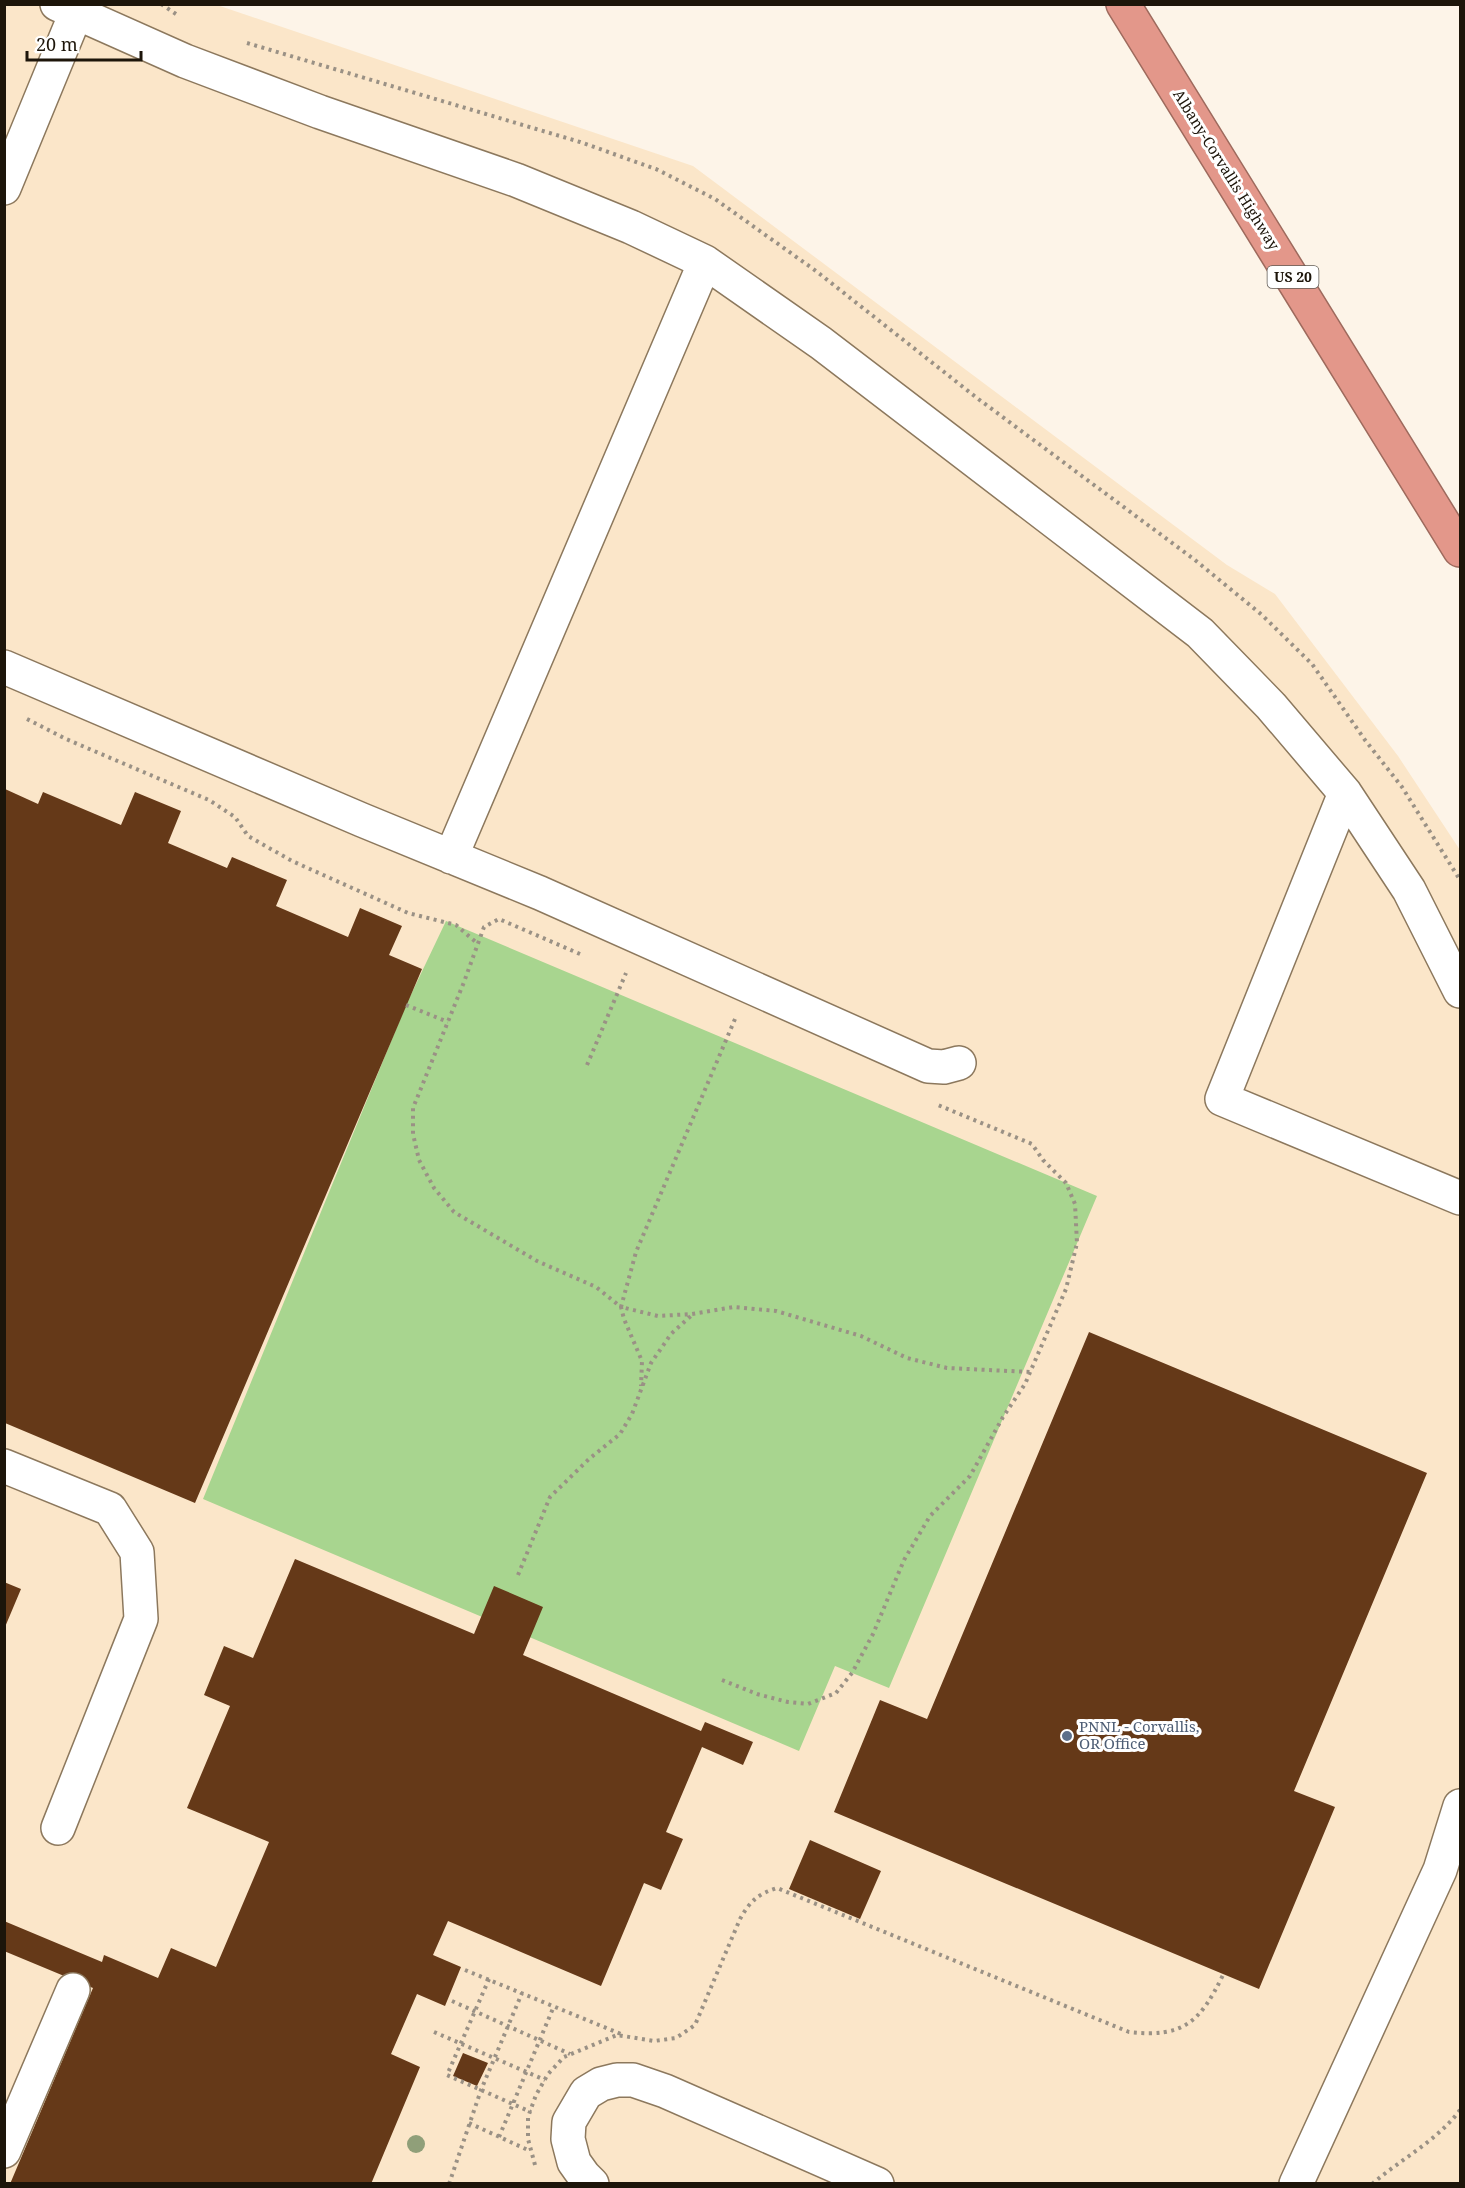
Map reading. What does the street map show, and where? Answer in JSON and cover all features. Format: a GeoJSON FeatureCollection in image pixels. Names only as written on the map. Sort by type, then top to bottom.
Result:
{"type":"FeatureCollection","features":[{"type":"Feature","properties":{"kind":"highway","name":"Albany-Corvallis Highway"},"geometry":{"type":"LineString","coordinates":[[1123,4],[1461,550]]}},
{"type":"Feature","properties":{"kind":"lane"},"geometry":{"type":"LineString","coordinates":[[4,188],[67,9],[185,61],[320,112],[516,180],[631,227],[705,262],[821,343],[1200,633],[1271,706],[1345,793],[1409,890],[1461,991]]}},
{"type":"Feature","properties":{"kind":"lane"},"geometry":{"type":"LineString","coordinates":[[452,857],[705,262]]}},
{"type":"Feature","properties":{"kind":"lane"},"geometry":{"type":"LineString","coordinates":[[4,667],[623,930],[928,1066],[944,1067],[959,1063]]}},
{"type":"Feature","properties":{"kind":"lane"},"geometry":{"type":"LineString","coordinates":[[1345,793],[1222,1098],[1461,1198]]}},
{"type":"Feature","properties":{"kind":"lane"},"geometry":{"type":"LineString","coordinates":[[4,1466],[110,1509],[137,1552],[141,1619],[58,1828]]}},
{"type":"Feature","properties":{"kind":"lane"},"geometry":{"type":"LineString","coordinates":[[1296,2184],[1440,1870],[1461,1806]]}},
{"type":"Feature","properties":{"kind":"lane"},"geometry":{"type":"LineString","coordinates":[[1440,1870],[1461,1844]]}},
{"type":"Feature","properties":{"kind":"lane"},"geometry":{"type":"LineString","coordinates":[[4,2151],[73,1990]]}},
{"type":"Feature","properties":{"kind":"lane"},"geometry":{"type":"LineString","coordinates":[[592,2184],[574,2162],[568,2139],[569,2122],[586,2093],[601,2084],[617,2079],[633,2080],[665,2091],[877,2184]]}},
{"type":"Feature","properties":{"kind":"path"},"geometry":{"type":"LineString","coordinates":[[25,718],[66,739],[209,800],[235,817],[248,836],[292,861],[408,913],[456,925],[478,944]]}},
{"type":"Feature","properties":{"kind":"path"},"geometry":{"type":"LineString","coordinates":[[583,955],[498,919],[484,927],[413,1108],[413,1134],[418,1160],[434,1188],[454,1212],[537,1261],[596,1287],[621,1307],[658,1316],[692,1314],[734,1307],[776,1311],[861,1336],[908,1358],[947,1368],[1030,1372]]}},
{"type":"Feature","properties":{"kind":"path"},"geometry":{"type":"LineString","coordinates":[[615,969],[637,978]]}},
{"type":"Feature","properties":{"kind":"path"},"geometry":{"type":"LineString","coordinates":[[587,1065],[626,973]]}},
{"type":"Feature","properties":{"kind":"path"},"geometry":{"type":"LineString","coordinates":[[406,1005],[448,1022]]}},
{"type":"Feature","properties":{"kind":"path"},"geometry":{"type":"LineString","coordinates":[[641,1386],[642,1361],[621,1307],[636,1252],[735,1019],[724,1015]]}},
{"type":"Feature","properties":{"kind":"path"},"geometry":{"type":"LineString","coordinates":[[723,1680],[757,1694],[788,1702],[808,1704],[836,1693],[852,1673],[873,1634],[904,1560],[930,1516],[970,1476],[1025,1384],[1066,1289],[1077,1243],[1075,1204],[1066,1183],[1043,1160],[1032,1144],[934,1104]]}},
{"type":"Feature","properties":{"kind":"path"},"geometry":{"type":"LineString","coordinates":[[518,1575],[550,1497],[589,1459],[620,1434],[632,1414],[651,1363],[672,1334],[692,1314]]}},
{"type":"Feature","properties":{"kind":"path"},"geometry":{"type":"LineString","coordinates":[[536,2169],[528,2139],[531,2112],[536,2095],[548,2074],[564,2057],[617,2035],[654,2041],[676,2038],[695,2025],[740,1918],[749,1903],[762,1892],[777,1888],[1129,2032],[1154,2035],[1184,2028],[1209,2003],[1223,1975]]}},
{"type":"Feature","properties":{"kind":"path"},"geometry":{"type":"LineString","coordinates":[[465,1970],[628,2037]]}},
{"type":"Feature","properties":{"kind":"path"},"geometry":{"type":"LineString","coordinates":[[489,1979],[459,2043],[447,2075],[531,2112]]}},
{"type":"Feature","properties":{"kind":"path"},"geometry":{"type":"LineString","coordinates":[[449,2184],[493,2058],[522,1993]]}},
{"type":"Feature","properties":{"kind":"path"},"geometry":{"type":"LineString","coordinates":[[452,2001],[570,2054]]}},
{"type":"Feature","properties":{"kind":"path"},"geometry":{"type":"LineString","coordinates":[[499,2137],[554,2006]]}},
{"type":"Feature","properties":{"kind":"path"},"geometry":{"type":"LineString","coordinates":[[434,2032],[545,2080]]}},
{"type":"Feature","properties":{"kind":"path"},"geometry":{"type":"LineString","coordinates":[[1372,2184],[1407,2155],[1448,2127],[1461,2110]]}},
{"type":"Feature","properties":{"kind":"path"},"geometry":{"type":"LineString","coordinates":[[469,2124],[530,2151]]}},
{"type":"Feature","properties":{"kind":"shaded area"},"geometry":{"type":"Polygon","coordinates":[[[5,5],[217,5],[693,166],[1227,565],[1275,594],[1398,756],[1460,850],[1460,2183],[5,2184],[5,5]]]}},
{"type":"Feature","properties":{"kind":"green space"},"geometry":{"type":"Polygon","coordinates":[[[446,921],[1097,1196],[889,1688],[835,1666],[799,1751],[203,1499],[406,1005],[446,921]]]}},
{"type":"Feature","properties":{"kind":"building"},"geometry":{"type":"Polygon","coordinates":[[[5,789],[38,804],[43,792],[121,825],[135,792],[181,811],[168,843],[227,868],[232,857],[287,880],[276,906],[348,937],[360,908],[402,926],[389,955],[422,969],[195,1503],[5,1423],[5,789]]]}},
{"type":"Feature","properties":{"kind":"building"},"geometry":{"type":"Polygon","coordinates":[[[1089,1332],[1427,1473],[1294,1791],[1335,1807],[1259,1989],[834,1812],[880,1700],[927,1719],[1089,1332]]]}},
{"type":"Feature","properties":{"kind":"building"},"geometry":{"type":"Polygon","coordinates":[[[295,1559],[474,1634],[494,1586],[543,1607],[523,1655],[701,1731],[705,1722],[753,1742],[743,1765],[702,1747],[666,1832],[683,1839],[661,1890],[644,1883],[601,1986],[448,1921],[433,1955],[461,1967],[445,2006],[417,1994],[391,2054],[420,2067],[371,2184],[10,2184],[93,1988],[4,1951],[4,1921],[102,1962],[104,1955],[158,1978],[171,1948],[216,1967],[269,1842],[187,1808],[230,1706],[204,1695],[224,1646],[253,1658],[295,1559]]]}},
{"type":"Feature","properties":{"kind":"building"},"geometry":{"type":"Polygon","coordinates":[[[4,1582],[21,1589],[5,1627],[4,1627],[4,1582]]]}},
{"type":"Feature","properties":{"kind":"building"},"geometry":{"type":"Polygon","coordinates":[[[810,1840],[881,1871],[860,1919],[789,1889],[810,1840]]]}},
{"type":"Feature","properties":{"kind":"building"},"geometry":{"type":"Polygon","coordinates":[[[463,2053],[488,2063],[477,2086],[453,2076],[463,2053]]]}},
{"type":"Feature","properties":{"kind":"place","name":"PNNL - Corvallis, OR Office"},"geometry":{"type":"Point","coordinates":[1067,1736]}}]}
